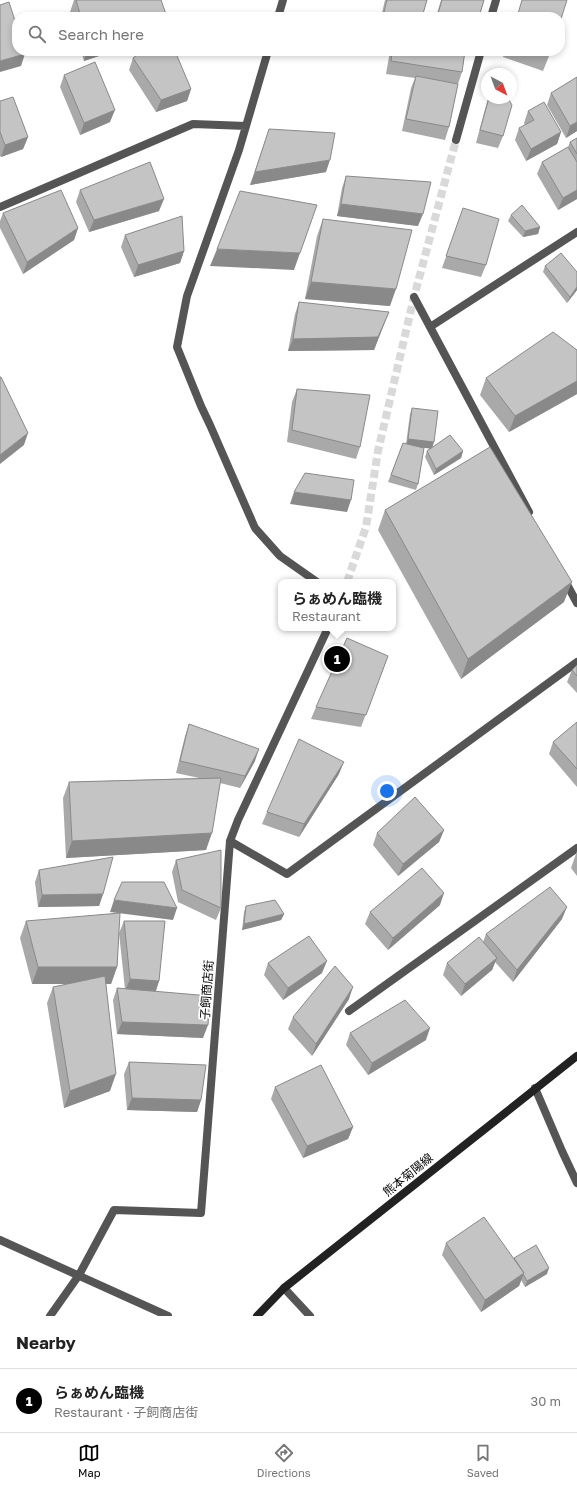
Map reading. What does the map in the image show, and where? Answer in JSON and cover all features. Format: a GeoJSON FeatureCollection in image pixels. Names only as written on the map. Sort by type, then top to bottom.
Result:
{"type":"FeatureCollection","features":[{"type":"Feature","properties":{"kind":"main road","name":"熊本菊陽線"},"geometry":{"type":"LineString","coordinates":[[257,1316],[284,1288],[577,1056]]}},
{"type":"Feature","properties":{"kind":"street"},"geometry":{"type":"LineString","coordinates":[[279,12],[283,0]]}},
{"type":"Feature","properties":{"kind":"street"},"geometry":{"type":"LineString","coordinates":[[492,12],[496,0]]}},
{"type":"Feature","properties":{"kind":"street"},"geometry":{"type":"LineString","coordinates":[[267,56],[239,150],[187,296],[177,347],[201,406],[255,528],[280,556],[313,579]]}},
{"type":"Feature","properties":{"kind":"street"},"geometry":{"type":"LineString","coordinates":[[456,140],[481,56]]}},
{"type":"Feature","properties":{"kind":"street"},"geometry":{"type":"LineString","coordinates":[[0,207],[193,124],[246,126]]}},
{"type":"Feature","properties":{"kind":"street"},"geometry":{"type":"LineString","coordinates":[[430,327],[577,232]]}},
{"type":"Feature","properties":{"kind":"street"},"geometry":{"type":"LineString","coordinates":[[414,297],[534,522]]}},
{"type":"Feature","properties":{"kind":"street"},"geometry":{"type":"LineString","coordinates":[[559,569],[577,603]]}},
{"type":"Feature","properties":{"kind":"street","name":"子飼商店街"},"geometry":{"type":"LineString","coordinates":[[79,1275],[114,1210],[201,1213],[230,841],[238,820],[327,631]]}},
{"type":"Feature","properties":{"kind":"street"},"geometry":{"type":"LineString","coordinates":[[230,841],[287,874],[577,662]]}},
{"type":"Feature","properties":{"kind":"street"},"geometry":{"type":"LineString","coordinates":[[348,1011],[577,848]]}},
{"type":"Feature","properties":{"kind":"street"},"geometry":{"type":"LineString","coordinates":[[536,1088],[577,1183]]}},
{"type":"Feature","properties":{"kind":"street"},"geometry":{"type":"LineString","coordinates":[[0,1240],[168,1316]]}},
{"type":"Feature","properties":{"kind":"street"},"geometry":{"type":"LineString","coordinates":[[50,1316],[79,1275]]}},
{"type":"Feature","properties":{"kind":"street"},"geometry":{"type":"LineString","coordinates":[[284,1288],[310,1316]]}},
{"type":"Feature","properties":{"kind":"building"},"geometry":{"type":"Polygon","coordinates":[[[76,0],[161,0],[165,12],[80,12],[76,0]]]}},
{"type":"Feature","properties":{"kind":"building"},"geometry":{"type":"Polygon","coordinates":[[[387,0],[427,0],[423,12],[384,12],[387,0]]]}},
{"type":"Feature","properties":{"kind":"building"},"geometry":{"type":"Polygon","coordinates":[[[442,0],[484,0],[480,12],[438,12],[442,0]]]}},
{"type":"Feature","properties":{"kind":"building"},"geometry":{"type":"Polygon","coordinates":[[[522,0],[567,0],[563,12],[518,12],[522,0]]]}},
{"type":"Feature","properties":{"kind":"building"},"geometry":{"type":"Polygon","coordinates":[[[9,2],[12,12],[12,56],[18,56],[0,61],[0,5],[9,2]]]}},
{"type":"Feature","properties":{"kind":"building"},"geometry":{"type":"Polygon","coordinates":[[[136,56],[177,56],[191,89],[161,100],[133,58],[136,56]]]}},
{"type":"Feature","properties":{"kind":"building"},"geometry":{"type":"Polygon","coordinates":[[[392,56],[464,56],[462,72],[391,61],[392,56]]]}},
{"type":"Feature","properties":{"kind":"building"},"geometry":{"type":"Polygon","coordinates":[[[95,62],[115,110],[84,123],[64,75],[95,62]]]}},
{"type":"Feature","properties":{"kind":"building"},"geometry":{"type":"Polygon","coordinates":[[[416,76],[458,84],[449,127],[406,119],[416,76]]]}},
{"type":"Feature","properties":{"kind":"building"},"geometry":{"type":"Polygon","coordinates":[[[577,77],[577,122],[570,126],[551,93],[577,77]]]}},
{"type":"Feature","properties":{"kind":"building"},"geometry":{"type":"Polygon","coordinates":[[[13,97],[28,137],[5,145],[0,132],[0,101],[13,97]]]}},
{"type":"Feature","properties":{"kind":"building"},"geometry":{"type":"Polygon","coordinates":[[[544,102],[561,132],[531,149],[519,128],[534,120],[528,111],[544,102]]]}},
{"type":"Feature","properties":{"kind":"building"},"geometry":{"type":"Polygon","coordinates":[[[487,104],[511,104],[503,136],[480,130],[487,104]]]}},
{"type":"Feature","properties":{"kind":"building"},"geometry":{"type":"Polygon","coordinates":[[[269,129],[335,133],[330,160],[255,172],[269,129]]]}},
{"type":"Feature","properties":{"kind":"building"},"geometry":{"type":"Polygon","coordinates":[[[577,138],[577,154],[570,142],[577,138]]]}},
{"type":"Feature","properties":{"kind":"building"},"geometry":{"type":"Polygon","coordinates":[[[568,147],[577,162],[577,190],[563,198],[542,162],[568,147]]]}},
{"type":"Feature","properties":{"kind":"building"},"geometry":{"type":"Polygon","coordinates":[[[150,162],[164,199],[94,220],[80,190],[150,162]]]}},
{"type":"Feature","properties":{"kind":"building"},"geometry":{"type":"Polygon","coordinates":[[[346,176],[431,182],[423,214],[341,204],[346,176]]]}},
{"type":"Feature","properties":{"kind":"building"},"geometry":{"type":"Polygon","coordinates":[[[61,190],[78,228],[27,262],[3,213],[61,190]]]}},
{"type":"Feature","properties":{"kind":"building"},"geometry":{"type":"Polygon","coordinates":[[[240,191],[317,205],[300,253],[217,249],[240,191]]]}},
{"type":"Feature","properties":{"kind":"building"},"geometry":{"type":"Polygon","coordinates":[[[522,205],[540,227],[525,231],[511,215],[522,205]]]}},
{"type":"Feature","properties":{"kind":"building"},"geometry":{"type":"Polygon","coordinates":[[[463,208],[499,219],[486,265],[446,256],[463,208]]]}},
{"type":"Feature","properties":{"kind":"building"},"geometry":{"type":"Polygon","coordinates":[[[182,216],[184,251],[138,265],[125,235],[182,216]]]}},
{"type":"Feature","properties":{"kind":"building"},"geometry":{"type":"Polygon","coordinates":[[[323,219],[412,230],[396,289],[311,282],[323,219]]]}},
{"type":"Feature","properties":{"kind":"building"},"geometry":{"type":"Polygon","coordinates":[[[561,253],[577,272],[577,287],[570,297],[545,266],[561,253]]]}},
{"type":"Feature","properties":{"kind":"building"},"geometry":{"type":"Polygon","coordinates":[[[299,302],[389,312],[378,337],[293,339],[299,302]]]}},
{"type":"Feature","properties":{"kind":"building"},"geometry":{"type":"Polygon","coordinates":[[[553,332],[577,350],[577,381],[515,416],[486,378],[553,332]]]}},
{"type":"Feature","properties":{"kind":"building"},"geometry":{"type":"Polygon","coordinates":[[[0,377],[28,433],[0,455],[0,377]]]}},
{"type":"Feature","properties":{"kind":"building"},"geometry":{"type":"Polygon","coordinates":[[[297,389],[370,395],[360,447],[292,430],[297,389]]]}},
{"type":"Feature","properties":{"kind":"building"},"geometry":{"type":"Polygon","coordinates":[[[412,408],[438,411],[434,442],[408,439],[412,408]]]}},
{"type":"Feature","properties":{"kind":"building"},"geometry":{"type":"Polygon","coordinates":[[[450,435],[463,451],[436,469],[427,451],[450,435]]]}},
{"type":"Feature","properties":{"kind":"building"},"geometry":{"type":"Polygon","coordinates":[[[403,443],[424,448],[418,484],[391,475],[403,443]]]}},
{"type":"Feature","properties":{"kind":"building"},"geometry":{"type":"Polygon","coordinates":[[[490,447],[572,582],[468,659],[385,510],[490,447]]]}},
{"type":"Feature","properties":{"kind":"building"},"geometry":{"type":"Polygon","coordinates":[[[305,473],[354,480],[351,500],[294,492],[305,473]]]}},
{"type":"Feature","properties":{"kind":"building"},"geometry":{"type":"Polygon","coordinates":[[[347,638],[388,656],[366,715],[316,707],[347,638]]]}},
{"type":"Feature","properties":{"kind":"building"},"geometry":{"type":"Polygon","coordinates":[[[577,665],[577,676],[572,670],[577,665]]]}},
{"type":"Feature","properties":{"kind":"building"},"geometry":{"type":"Polygon","coordinates":[[[577,722],[577,769],[553,742],[577,722]]]}},
{"type":"Feature","properties":{"kind":"building"},"geometry":{"type":"Polygon","coordinates":[[[189,724],[259,749],[245,776],[180,761],[189,724]]]}},
{"type":"Feature","properties":{"kind":"building"},"geometry":{"type":"Polygon","coordinates":[[[299,739],[344,762],[304,824],[267,812],[299,739]]]}},
{"type":"Feature","properties":{"kind":"building"},"geometry":{"type":"Polygon","coordinates":[[[221,778],[212,833],[72,841],[69,782],[221,778]]]}},
{"type":"Feature","properties":{"kind":"building"},"geometry":{"type":"Polygon","coordinates":[[[415,797],[444,830],[403,864],[377,833],[415,797]]]}},
{"type":"Feature","properties":{"kind":"building"},"geometry":{"type":"Polygon","coordinates":[[[221,850],[221,908],[182,890],[176,860],[221,850]]]}},
{"type":"Feature","properties":{"kind":"building"},"geometry":{"type":"Polygon","coordinates":[[[113,857],[103,894],[42,895],[39,870],[113,857]]]}},
{"type":"Feature","properties":{"kind":"building"},"geometry":{"type":"Polygon","coordinates":[[[422,868],[444,893],[393,938],[370,912],[422,868]]]}},
{"type":"Feature","properties":{"kind":"building"},"geometry":{"type":"Polygon","coordinates":[[[122,882],[164,882],[177,908],[114,900],[122,882]]]}},
{"type":"Feature","properties":{"kind":"building"},"geometry":{"type":"Polygon","coordinates":[[[550,887],[567,907],[517,970],[486,934],[550,887]]]}},
{"type":"Feature","properties":{"kind":"building"},"geometry":{"type":"Polygon","coordinates":[[[275,900],[284,914],[244,924],[246,906],[275,900]]]}},
{"type":"Feature","properties":{"kind":"building"},"geometry":{"type":"Polygon","coordinates":[[[120,913],[117,967],[38,967],[26,921],[120,913]]]}},
{"type":"Feature","properties":{"kind":"building"},"geometry":{"type":"Polygon","coordinates":[[[124,921],[165,921],[159,981],[130,979],[124,921]]]}},
{"type":"Feature","properties":{"kind":"building"},"geometry":{"type":"Polygon","coordinates":[[[309,936],[327,961],[288,988],[268,963],[309,936]]]}},
{"type":"Feature","properties":{"kind":"building"},"geometry":{"type":"Polygon","coordinates":[[[479,937],[497,958],[465,984],[447,963],[479,937]]]}},
{"type":"Feature","properties":{"kind":"building"},"geometry":{"type":"Polygon","coordinates":[[[335,966],[353,987],[316,1044],[293,1017],[335,966]]]}},
{"type":"Feature","properties":{"kind":"building"},"geometry":{"type":"Polygon","coordinates":[[[105,976],[116,1074],[70,1091],[53,987],[105,976]]]}},
{"type":"Feature","properties":{"kind":"building"},"geometry":{"type":"Polygon","coordinates":[[[117,988],[210,996],[208,1025],[122,1022],[117,988]]]}},
{"type":"Feature","properties":{"kind":"building"},"geometry":{"type":"Polygon","coordinates":[[[405,1000],[430,1028],[372,1063],[350,1033],[405,1000]]]}},
{"type":"Feature","properties":{"kind":"building"},"geometry":{"type":"Polygon","coordinates":[[[129,1062],[206,1065],[201,1100],[132,1098],[129,1062]]]}},
{"type":"Feature","properties":{"kind":"building"},"geometry":{"type":"Polygon","coordinates":[[[321,1065],[353,1127],[307,1146],[275,1087],[321,1065]]]}},
{"type":"Feature","properties":{"kind":"building"},"geometry":{"type":"Polygon","coordinates":[[[484,1217],[524,1273],[485,1300],[446,1243],[484,1217]]]}},
{"type":"Feature","properties":{"kind":"building"},"geometry":{"type":"Polygon","coordinates":[[[536,1245],[549,1268],[527,1281],[523,1274],[524,1273],[514,1258],[536,1245]]]}},
{"type":"Feature","properties":{"kind":"tunnel"},"geometry":{"type":"LineString","coordinates":[[348,579],[366,527],[378,451],[414,297],[456,140]]}},
{"type":"Feature","properties":{"kind":"place","name":"らぁめん臨機"},"geometry":{"type":"Point","coordinates":[337,659]}}]}
